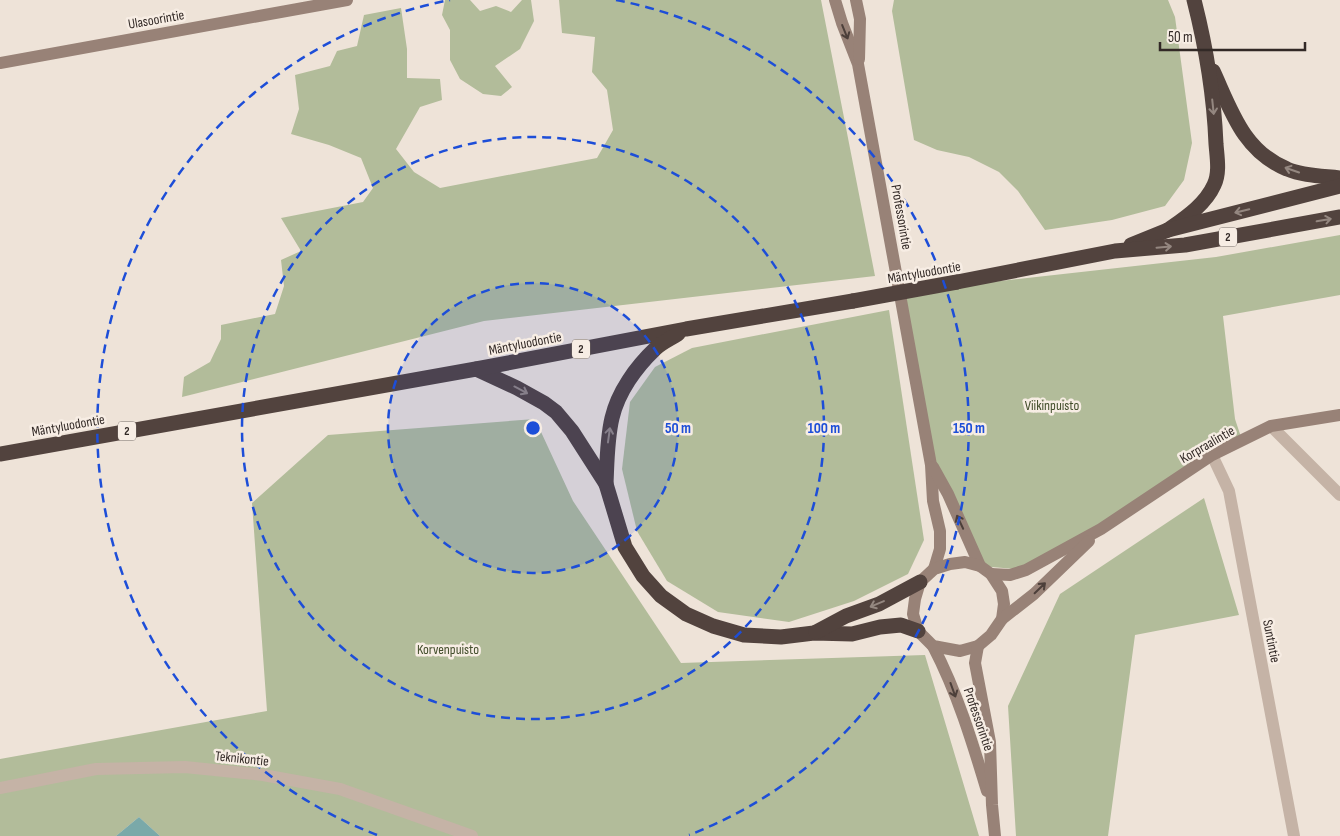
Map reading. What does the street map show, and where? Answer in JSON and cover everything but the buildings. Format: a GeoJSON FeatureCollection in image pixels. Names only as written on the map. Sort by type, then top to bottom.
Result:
{"type":"FeatureCollection","features":[{"type":"Feature","properties":{"kind":"highway"},"geometry":{"type":"LineString","coordinates":[[1168,230],[1188,216],[1203,201],[1214,184],[1217,167],[1208,58],[1194,0]]}},
{"type":"Feature","properties":{"kind":"highway"},"geometry":{"type":"LineString","coordinates":[[1208,58],[1235,121],[1245,137],[1280,166],[1294,171],[1340,178]]}},
{"type":"Feature","properties":{"kind":"highway","name":"Mäntyluodontie"},"geometry":{"type":"LineString","coordinates":[[1115,251],[1168,230],[1340,186]]}},
{"type":"Feature","properties":{"kind":"highway","name":"Mäntyluodontie"},"geometry":{"type":"LineString","coordinates":[[0,454],[476,369],[686,329],[958,282],[1115,251],[1185,245],[1340,216]]}},
{"type":"Feature","properties":{"kind":"highway"},"geometry":{"type":"LineString","coordinates":[[606,484],[612,416],[622,390],[656,348],[686,329]]}},
{"type":"Feature","properties":{"kind":"highway"},"geometry":{"type":"LineString","coordinates":[[476,369],[517,388],[556,412],[572,431],[606,484],[625,547],[642,576],[661,596],[686,614],[713,626],[744,635],[781,637],[814,633],[852,634],[880,627],[902,625],[918,631]]}},
{"type":"Feature","properties":{"kind":"highway"},"geometry":{"type":"LineString","coordinates":[[814,633],[846,616],[879,604],[920,582]]}},
{"type":"Feature","properties":{"kind":"main road","name":"Ulasoorintie"},"geometry":{"type":"LineString","coordinates":[[0,63],[347,0]]}},
{"type":"Feature","properties":{"kind":"main road","name":"Professorintie"},"geometry":{"type":"LineString","coordinates":[[834,0],[858,64],[931,465],[933,501],[940,531],[940,549],[934,569]]}},
{"type":"Feature","properties":{"kind":"main road","name":"Professorintie"},"geometry":{"type":"LineString","coordinates":[[856,0],[860,20],[858,64]]}},
{"type":"Feature","properties":{"kind":"main road","name":"Korpraalintie"},"geometry":{"type":"LineString","coordinates":[[992,574],[1010,575],[1026,570],[1101,529],[1212,455],[1271,426],[1340,415]]}},
{"type":"Feature","properties":{"kind":"main road","name":"Professorintie"},"geometry":{"type":"LineString","coordinates":[[931,465],[948,494],[980,566]]}},
{"type":"Feature","properties":{"kind":"main road","name":"Korpraalintie"},"geometry":{"type":"LineString","coordinates":[[1002,619],[1034,594],[1101,529]]}},
{"type":"Feature","properties":{"kind":"main road"},"geometry":{"type":"LineString","coordinates":[[965,562],[980,566],[992,574],[1002,591],[1004,604],[1002,619],[992,635],[978,646],[960,651],[932,646],[918,631],[913,614],[920,582],[934,569],[950,564],[965,562]]}},
{"type":"Feature","properties":{"kind":"main road","name":"Professorintie"},"geometry":{"type":"LineString","coordinates":[[932,646],[948,676],[992,805]]}},
{"type":"Feature","properties":{"kind":"main road","name":"Professorintie"},"geometry":{"type":"LineString","coordinates":[[978,646],[975,663],[990,742],[995,836]]}},
{"type":"Feature","properties":{"kind":"street"},"geometry":{"type":"LineString","coordinates":[[1271,426],[1340,495]]}},
{"type":"Feature","properties":{"kind":"street","name":"Suntintie"},"geometry":{"type":"LineString","coordinates":[[1212,455],[1229,491],[1294,836]]}},
{"type":"Feature","properties":{"kind":"street","name":"Teknikontie"},"geometry":{"type":"LineString","coordinates":[[0,788],[96,770],[185,768],[263,775],[340,789],[472,836]]}},
{"type":"Feature","properties":{"kind":"green space"},"geometry":{"type":"Polygon","coordinates":[[[445,0],[470,0],[480,11],[496,6],[511,12],[522,0],[531,0],[534,21],[520,49],[495,66],[512,87],[501,96],[483,94],[460,79],[450,60],[450,30],[442,15],[445,0]]]}},
{"type":"Feature","properties":{"kind":"green space"},"geometry":{"type":"Polygon","coordinates":[[[559,0],[821,0],[875,276],[484,321],[182,397],[184,377],[210,362],[221,339],[221,325],[275,314],[284,286],[281,260],[301,251],[281,218],[363,202],[373,188],[361,158],[329,145],[291,134],[299,109],[295,75],[330,66],[337,51],[357,46],[364,15],[401,8],[407,49],[407,78],[440,79],[442,100],[420,107],[396,149],[414,172],[440,188],[597,158],[613,130],[607,90],[592,72],[595,37],[562,33],[559,0]]]}},
{"type":"Feature","properties":{"kind":"green space"},"geometry":{"type":"Polygon","coordinates":[[[894,0],[1168,0],[1175,17],[1192,143],[1184,180],[1165,206],[1112,220],[1045,230],[1018,191],[999,172],[969,157],[937,150],[914,140],[892,11],[894,0]]]}},
{"type":"Feature","properties":{"kind":"green space","name":"Viikinpuisto"},"geometry":{"type":"Polygon","coordinates":[[[1340,235],[1340,295],[1223,316],[1235,419],[1242,440],[1026,570],[980,566],[931,465],[902,292],[1216,257],[1340,235]]]}},
{"type":"Feature","properties":{"kind":"green space"},"geometry":{"type":"Polygon","coordinates":[[[889,310],[924,540],[908,574],[854,601],[789,622],[718,612],[667,581],[637,531],[622,469],[630,402],[655,367],[692,348],[889,310]]]}},
{"type":"Feature","properties":{"kind":"green space","name":"Korvenpuisto"},"geometry":{"type":"Polygon","coordinates":[[[535,419],[573,501],[681,663],[925,655],[979,836],[160,836],[139,817],[116,836],[0,836],[0,759],[267,711],[252,503],[328,435],[535,419]]]}},
{"type":"Feature","properties":{"kind":"green space"},"geometry":{"type":"Polygon","coordinates":[[[1204,498],[1239,615],[1135,635],[1108,836],[1016,836],[1008,706],[1060,594],[1204,498]]]}},
{"type":"Feature","properties":{"kind":"water"},"geometry":{"type":"Polygon","coordinates":[[[139,817],[160,836],[116,836],[139,817]]]}}]}
